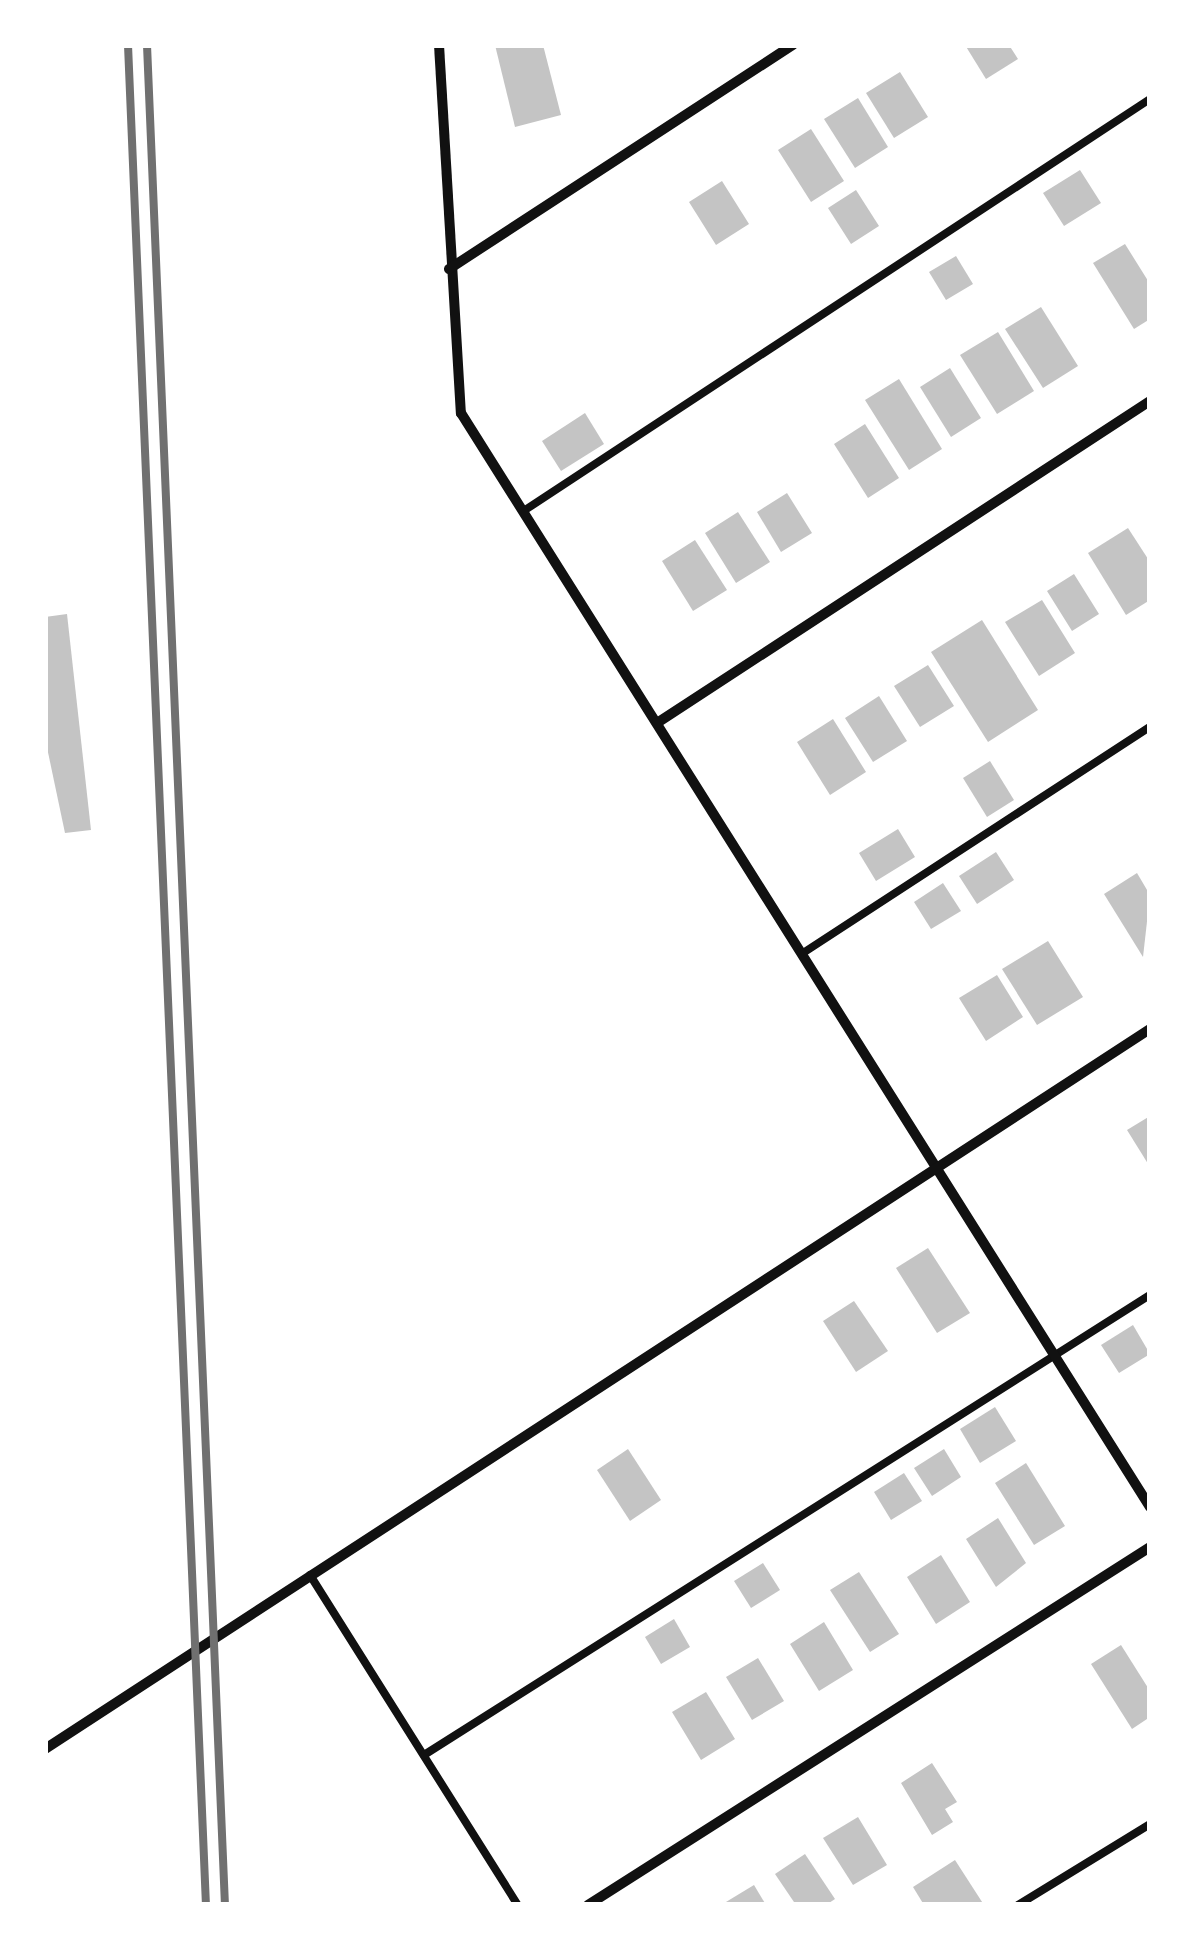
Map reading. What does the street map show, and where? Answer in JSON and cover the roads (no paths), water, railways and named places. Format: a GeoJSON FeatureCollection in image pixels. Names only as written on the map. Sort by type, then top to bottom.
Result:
{"type":"FeatureCollection","features":[{"type":"Feature","properties":{"kind":"street"},"geometry":{"type":"LineString","coordinates":[[440,45],[461,413],[1150,1507]]}},
{"type":"Feature","properties":{"kind":"street"},"geometry":{"type":"LineString","coordinates":[[450,269],[793,45]]}},
{"type":"Feature","properties":{"kind":"street"},"geometry":{"type":"LineString","coordinates":[[656,724],[1150,401]]}},
{"type":"Feature","properties":{"kind":"street"},"geometry":{"type":"LineString","coordinates":[[45,1749],[934,1165],[1150,1029]]}},
{"type":"Feature","properties":{"kind":"street"},"geometry":{"type":"LineString","coordinates":[[590,1905],[1150,1547]]}},
{"type":"Feature","properties":{"kind":"lane"},"geometry":{"type":"LineString","coordinates":[[525,510],[1150,98]]}},
{"type":"Feature","properties":{"kind":"lane"},"geometry":{"type":"LineString","coordinates":[[803,953],[1150,727]]}},
{"type":"Feature","properties":{"kind":"lane"},"geometry":{"type":"LineString","coordinates":[[424,1755],[1150,1295]]}},
{"type":"Feature","properties":{"kind":"lane"},"geometry":{"type":"LineString","coordinates":[[310,1575],[518,1905]]}},
{"type":"Feature","properties":{"kind":"lane"},"geometry":{"type":"LineString","coordinates":[[1018,1905],[1150,1824]]}},
{"type":"Feature","properties":{"kind":"railway"},"geometry":{"type":"LineString","coordinates":[[128,45],[206,1905]]}},
{"type":"Feature","properties":{"kind":"railway"},"geometry":{"type":"LineString","coordinates":[[147,45],[225,1905]]}}]}
